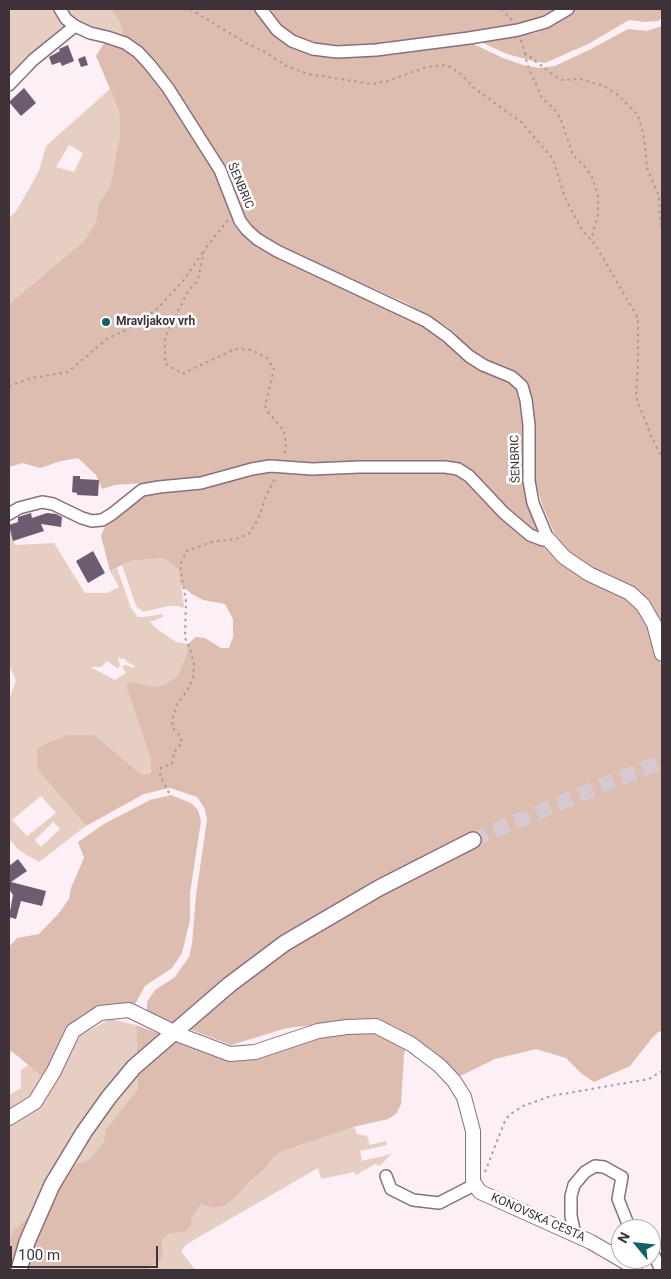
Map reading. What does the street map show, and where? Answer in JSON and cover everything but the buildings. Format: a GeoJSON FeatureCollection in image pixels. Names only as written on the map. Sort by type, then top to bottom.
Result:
{"type":"FeatureCollection","features":[{"type":"Feature","properties":{"kind":"main road"},"geometry":{"type":"LineString","coordinates":[[19,1270],[27,1242],[52,1185],[84,1132],[109,1097],[134,1067],[229,985],[284,943],[379,888],[473,840]]}},
{"type":"Feature","properties":{"kind":"street"},"geometry":{"type":"LineString","coordinates":[[9,85],[33,60],[74,26],[60,9]]}},
{"type":"Feature","properties":{"kind":"street"},"geometry":{"type":"LineString","coordinates":[[261,9],[277,30],[292,41],[313,49],[337,52],[376,50],[518,30],[546,22],[568,9]]}},
{"type":"Feature","properties":{"kind":"street","name":"ŠENBRIC"},"geometry":{"type":"LineString","coordinates":[[74,26],[90,33],[107,36],[125,43],[138,52],[150,65],[168,88],[220,170],[240,221],[258,239],[277,251],[426,322],[483,365],[506,374],[522,386],[529,425],[529,481],[533,503],[548,539]]}},
{"type":"Feature","properties":{"kind":"street"},"geometry":{"type":"LineString","coordinates":[[9,514],[19,508],[42,502],[63,507],[82,518],[92,521],[102,520],[142,490],[200,484],[252,469],[270,466],[312,469],[360,467],[445,467],[458,469],[469,476],[510,519],[530,535],[542,540],[548,539],[564,557],[589,574],[630,593],[643,605],[654,624],[662,654]]}},
{"type":"Feature","properties":{"kind":"street"},"geometry":{"type":"LineString","coordinates":[[9,1118],[35,1102],[54,1071],[72,1031],[100,1013],[130,1010],[174,1032],[230,1054],[255,1052],[318,1031],[347,1026],[376,1026],[411,1044],[440,1066],[454,1081],[464,1097],[473,1131],[473,1182],[476,1187],[439,1203],[413,1200],[391,1189],[386,1176]]}},
{"type":"Feature","properties":{"kind":"street"},"geometry":{"type":"LineString","coordinates":[[575,1235],[571,1216],[571,1196],[574,1185],[585,1172],[595,1166],[604,1167],[622,1177],[618,1198],[626,1219]]}},
{"type":"Feature","properties":{"kind":"street","name":"KONOVSKA CESTA"},"geometry":{"type":"LineString","coordinates":[[476,1187],[575,1235],[627,1263],[634,1270]]}},
{"type":"Feature","properties":{"kind":"path"},"geometry":{"type":"LineString","coordinates":[[190,9],[288,67],[308,74],[372,84],[387,81],[427,67],[447,65],[461,74],[474,88],[521,122],[554,159],[565,198],[582,230],[596,246],[638,318],[636,397],[662,458]]}},
{"type":"Feature","properties":{"kind":"path"},"geometry":{"type":"LineString","coordinates":[[501,9],[510,17],[518,30],[528,64],[542,98],[560,117],[573,155],[585,167],[592,178],[598,196],[598,214],[591,240]]}},
{"type":"Feature","properties":{"kind":"path"},"geometry":{"type":"LineString","coordinates":[[525,53],[560,80],[580,79],[604,86],[618,95],[638,115],[644,137],[648,168],[659,196],[660,222],[662,226]]}},
{"type":"Feature","properties":{"kind":"path"},"geometry":{"type":"LineString","coordinates":[[9,386],[32,378],[68,372],[108,338],[124,331],[157,310],[183,281],[204,250]]}},
{"type":"Feature","properties":{"kind":"path"},"geometry":{"type":"LineString","coordinates":[[476,1187],[504,1123],[509,1115],[523,1106],[551,1096],[649,1079],[662,1071]]}},
{"type":"Feature","properties":{"kind":"shaded area"},"geometry":{"type":"Polygon","coordinates":[[[9,9],[56,9],[65,27],[9,81],[9,9]]]}},
{"type":"Feature","properties":{"kind":"shaded area"},"geometry":{"type":"Polygon","coordinates":[[[65,9],[111,9],[120,23],[124,37],[86,27],[75,21],[65,9]]]}},
{"type":"Feature","properties":{"kind":"shaded area"},"geometry":{"type":"Polygon","coordinates":[[[111,9],[264,9],[277,31],[316,52],[471,43],[503,58],[539,68],[555,66],[628,29],[647,31],[662,26],[662,639],[658,622],[585,567],[559,544],[543,507],[531,468],[534,417],[531,398],[463,348],[456,334],[448,327],[406,303],[264,239],[243,219],[138,46],[124,37],[120,23],[111,9]]]}},
{"type":"Feature","properties":{"kind":"shaded area"},"geometry":{"type":"Polygon","coordinates":[[[271,9],[562,9],[533,27],[340,48],[320,46],[291,35],[281,27],[271,9]]]}},
{"type":"Feature","properties":{"kind":"shaded area"},"geometry":{"type":"Polygon","coordinates":[[[573,9],[662,9],[662,18],[658,21],[645,22],[629,20],[588,44],[545,63],[507,54],[483,43],[484,41],[536,33],[554,25],[573,9]]]}},
{"type":"Feature","properties":{"kind":"shaded area"},"geometry":{"type":"Polygon","coordinates":[[[106,40],[121,42],[148,64],[182,121],[212,164],[241,229],[402,308],[512,381],[526,416],[524,466],[537,532],[528,528],[514,517],[480,479],[465,467],[448,460],[354,462],[200,479],[115,485],[102,489],[96,475],[78,458],[40,468],[23,463],[9,467],[9,304],[83,242],[96,223],[98,205],[110,186],[120,135],[119,110],[96,56],[106,40]]]}},
{"type":"Feature","properties":{"kind":"shaded area"},"geometry":{"type":"Polygon","coordinates":[[[111,88],[119,110],[120,135],[110,186],[98,205],[96,224],[83,242],[9,304],[9,218],[17,210],[39,171],[46,146],[111,88]],[[69,145],[56,167],[74,172],[83,153],[69,145]]]}},
{"type":"Feature","properties":{"kind":"shaded area"},"geometry":{"type":"Polygon","coordinates":[[[419,469],[463,475],[515,528],[582,572],[628,596],[650,623],[662,669],[662,1031],[652,1038],[630,1066],[594,1082],[582,1074],[566,1058],[536,1049],[495,1059],[458,1077],[415,1039],[395,1027],[377,1022],[351,1021],[287,1028],[231,1045],[147,1013],[147,1002],[155,990],[175,977],[189,957],[207,820],[205,809],[197,797],[170,788],[144,794],[86,826],[37,769],[37,749],[47,743],[68,735],[94,735],[142,775],[151,772],[151,760],[126,686],[130,681],[153,687],[165,685],[178,675],[186,656],[188,644],[196,637],[205,638],[221,648],[229,648],[233,637],[233,619],[225,604],[203,600],[192,594],[180,584],[179,570],[164,558],[130,561],[110,571],[101,536],[105,526],[138,497],[260,470],[419,469]]]}},
{"type":"Feature","properties":{"kind":"shaded area"},"geometry":{"type":"Polygon","coordinates":[[[12,530],[15,545],[54,543],[85,593],[107,593],[119,587],[110,571],[117,568],[131,608],[138,617],[163,614],[163,617],[150,622],[176,642],[188,644],[186,656],[178,675],[165,685],[153,688],[130,681],[126,686],[151,760],[151,771],[142,775],[94,735],[37,769],[86,826],[39,862],[20,851],[9,839],[9,699],[16,681],[9,665],[9,531],[12,530]],[[119,657],[120,665],[118,669],[107,661],[101,667],[92,668],[115,680],[126,673],[122,666],[126,665],[133,668],[135,666],[119,657]],[[41,796],[12,820],[27,836],[56,813],[41,796]],[[53,822],[35,840],[41,847],[60,829],[53,822]]]}},
{"type":"Feature","properties":{"kind":"shaded area"},"geometry":{"type":"Polygon","coordinates":[[[164,558],[179,570],[184,606],[183,608],[169,606],[143,612],[136,606],[122,565],[130,561],[164,558]]]}},
{"type":"Feature","properties":{"kind":"shaded area"},"geometry":{"type":"Polygon","coordinates":[[[171,795],[191,803],[198,810],[201,821],[190,893],[190,920],[182,953],[172,968],[145,986],[134,1006],[126,1003],[95,1011],[70,1025],[43,1078],[19,1057],[11,1051],[9,1052],[9,947],[17,938],[39,934],[59,913],[69,899],[71,888],[84,858],[78,842],[104,824],[150,800],[171,795]]]}},
{"type":"Feature","properties":{"kind":"shaded area"},"geometry":{"type":"Polygon","coordinates":[[[110,1019],[136,1025],[138,1089],[106,1129],[105,1142],[89,1160],[76,1164],[63,1184],[12,1232],[9,1241],[9,1126],[37,1109],[80,1036],[110,1019]]]}},
{"type":"Feature","properties":{"kind":"shaded area"},"geometry":{"type":"Polygon","coordinates":[[[136,1025],[231,1061],[266,1043],[372,1028],[407,1046],[404,1054],[401,1104],[396,1114],[388,1119],[357,1126],[280,1152],[264,1170],[224,1206],[212,1208],[202,1204],[192,1217],[191,1225],[186,1232],[171,1233],[162,1240],[163,1258],[148,1270],[9,1270],[9,1241],[12,1232],[63,1184],[76,1164],[89,1160],[104,1142],[106,1129],[138,1089],[136,1025]]]}},
{"type":"Feature","properties":{"kind":"shaded area"},"geometry":{"type":"Polygon","coordinates":[[[28,1065],[43,1078],[37,1106],[9,1121],[9,1095],[21,1088],[21,1070],[28,1065]]]}},
{"type":"Feature","properties":{"kind":"shaded area"},"geometry":{"type":"Polygon","coordinates":[[[354,1127],[357,1134],[367,1136],[370,1145],[386,1141],[387,1145],[360,1151],[362,1161],[391,1154],[380,1166],[375,1164],[356,1175],[354,1172],[321,1179],[318,1168],[187,1244],[181,1251],[195,1270],[148,1270],[163,1258],[162,1240],[171,1233],[191,1225],[192,1217],[202,1204],[212,1208],[224,1206],[264,1170],[280,1152],[354,1127]]]}},
{"type":"Feature","properties":{"kind":"tunnel"},"geometry":{"type":"LineString","coordinates":[[473,840],[662,762]]}},
{"type":"Feature","properties":{"kind":"place","name":"Mravljakov vrh"},"geometry":{"type":"Point","coordinates":[106,322]}}]}
